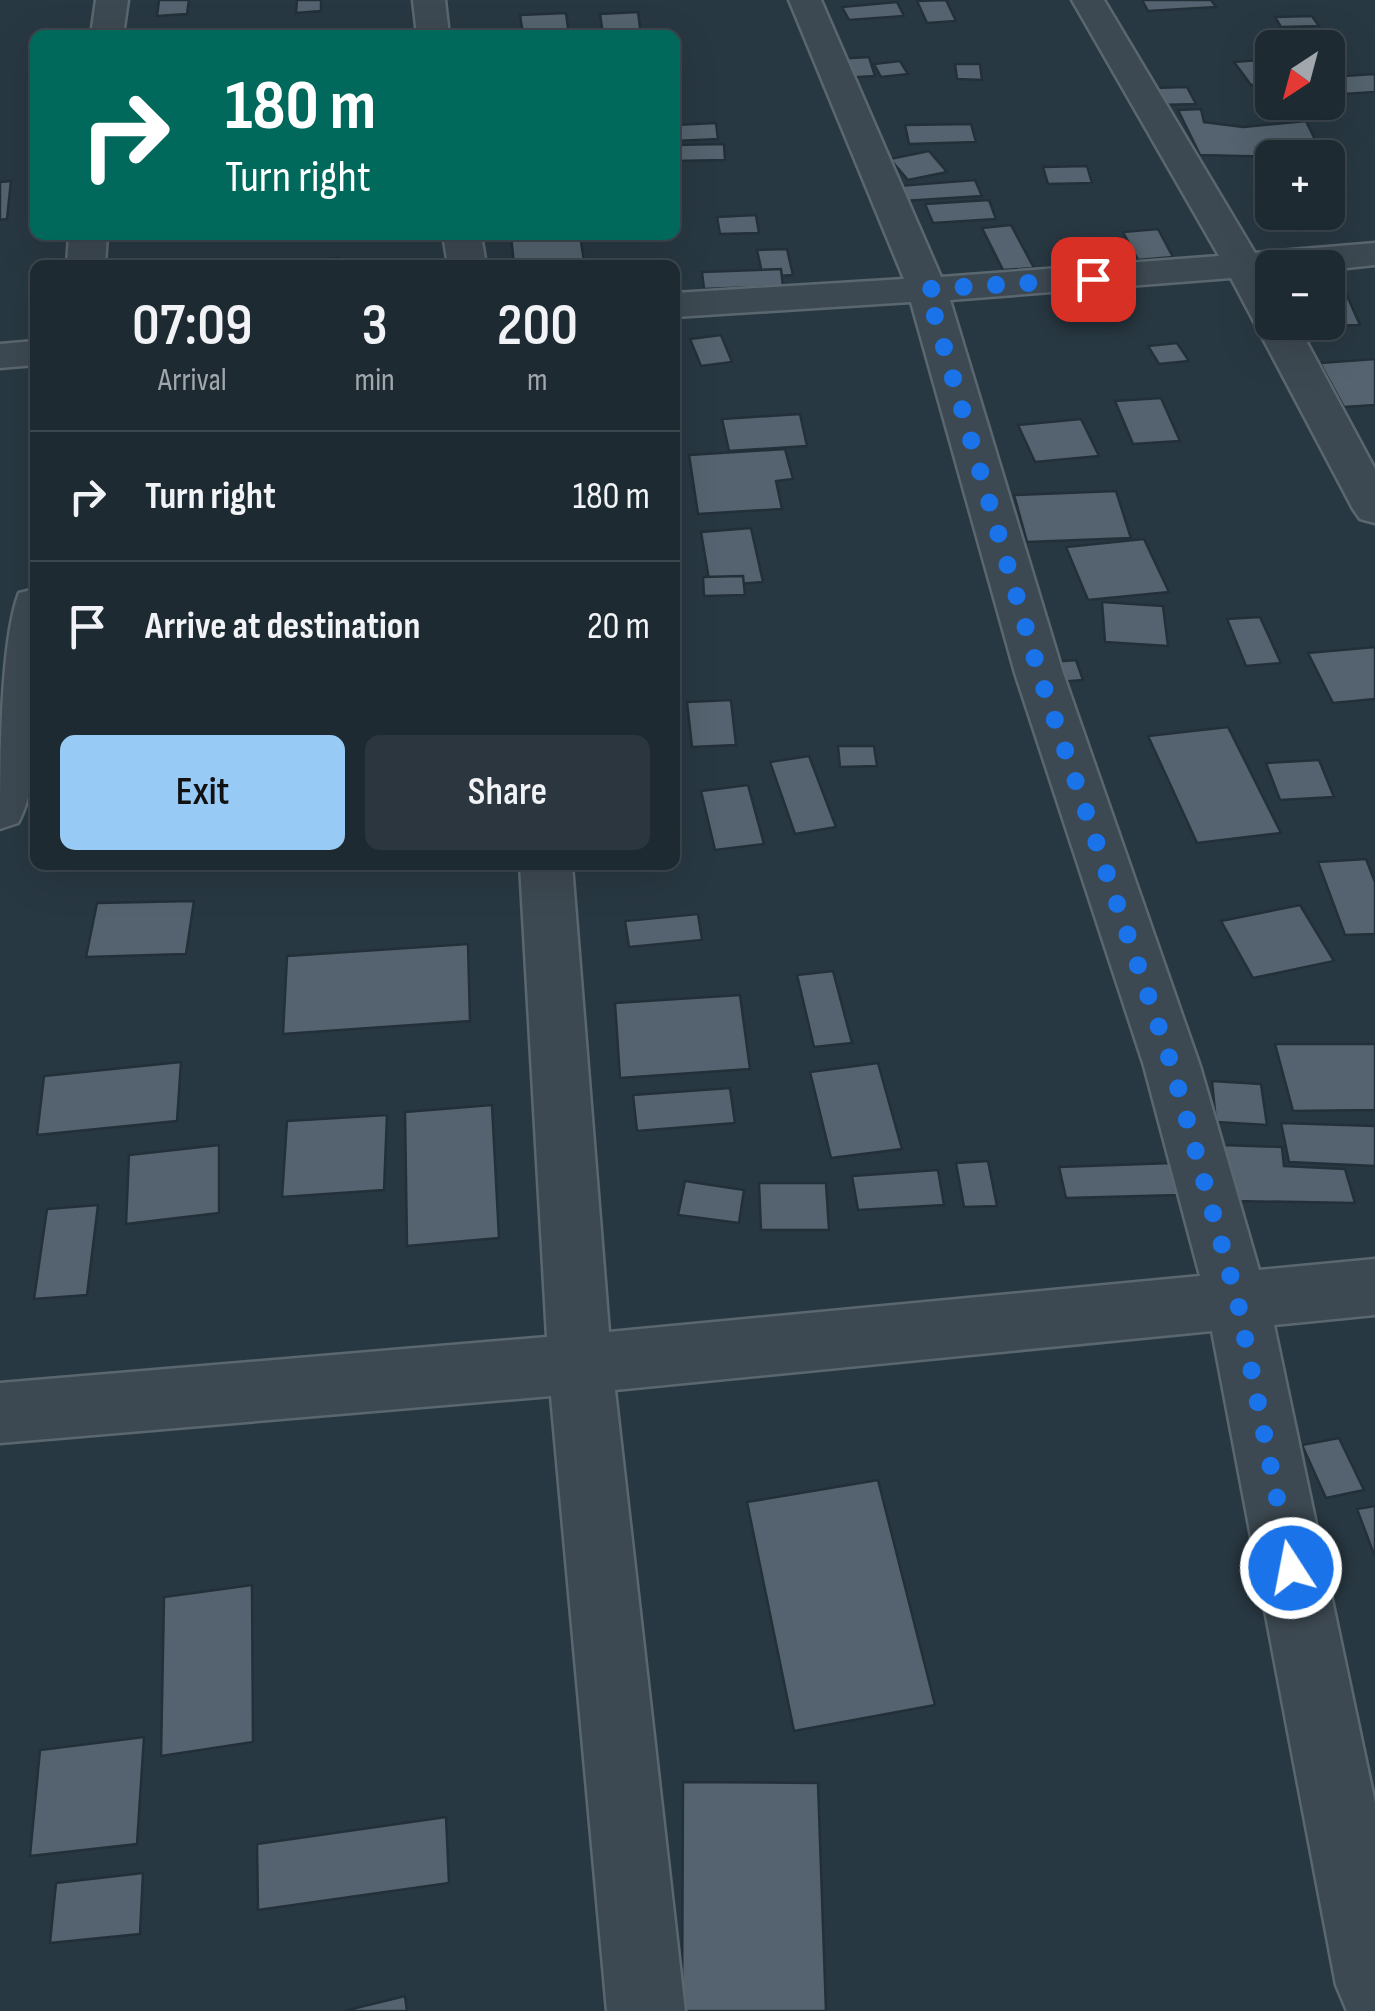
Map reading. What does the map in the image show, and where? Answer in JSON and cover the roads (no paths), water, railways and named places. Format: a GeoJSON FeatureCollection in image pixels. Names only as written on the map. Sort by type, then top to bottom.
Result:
{"type":"FeatureCollection","features":[{"type":"Feature","properties":{"kind":"street"},"geometry":{"type":"LineString","coordinates":[[108,30],[112,0]]}},
{"type":"Feature","properties":{"kind":"street"},"geometry":{"type":"LineString","coordinates":[[429,0],[432,30]]}},
{"type":"Feature","properties":{"kind":"street"},"geometry":{"type":"LineString","coordinates":[[806,0],[927,289],[1039,673],[1172,1066],[1238,1303],[1375,1985]]}},
{"type":"Feature","properties":{"kind":"street"},"geometry":{"type":"LineString","coordinates":[[1088,0],[1255,283]]}},
{"type":"Feature","properties":{"kind":"street"},"geometry":{"type":"LineString","coordinates":[[680,304],[1375,254]]}},
{"type":"Feature","properties":{"kind":"street"},"geometry":{"type":"LineString","coordinates":[[1286,340],[1375,509]]}},
{"type":"Feature","properties":{"kind":"street"},"geometry":{"type":"LineString","coordinates":[[0,356],[30,353]]}},
{"type":"Feature","properties":{"kind":"street"},"geometry":{"type":"LineString","coordinates":[[0,810],[30,633]]}},
{"type":"Feature","properties":{"kind":"street"},"geometry":{"type":"LineString","coordinates":[[546,870],[580,1364],[646,2011]]}},
{"type":"Feature","properties":{"kind":"street"},"geometry":{"type":"LineString","coordinates":[[0,1412],[580,1364],[1375,1287]]}}]}
